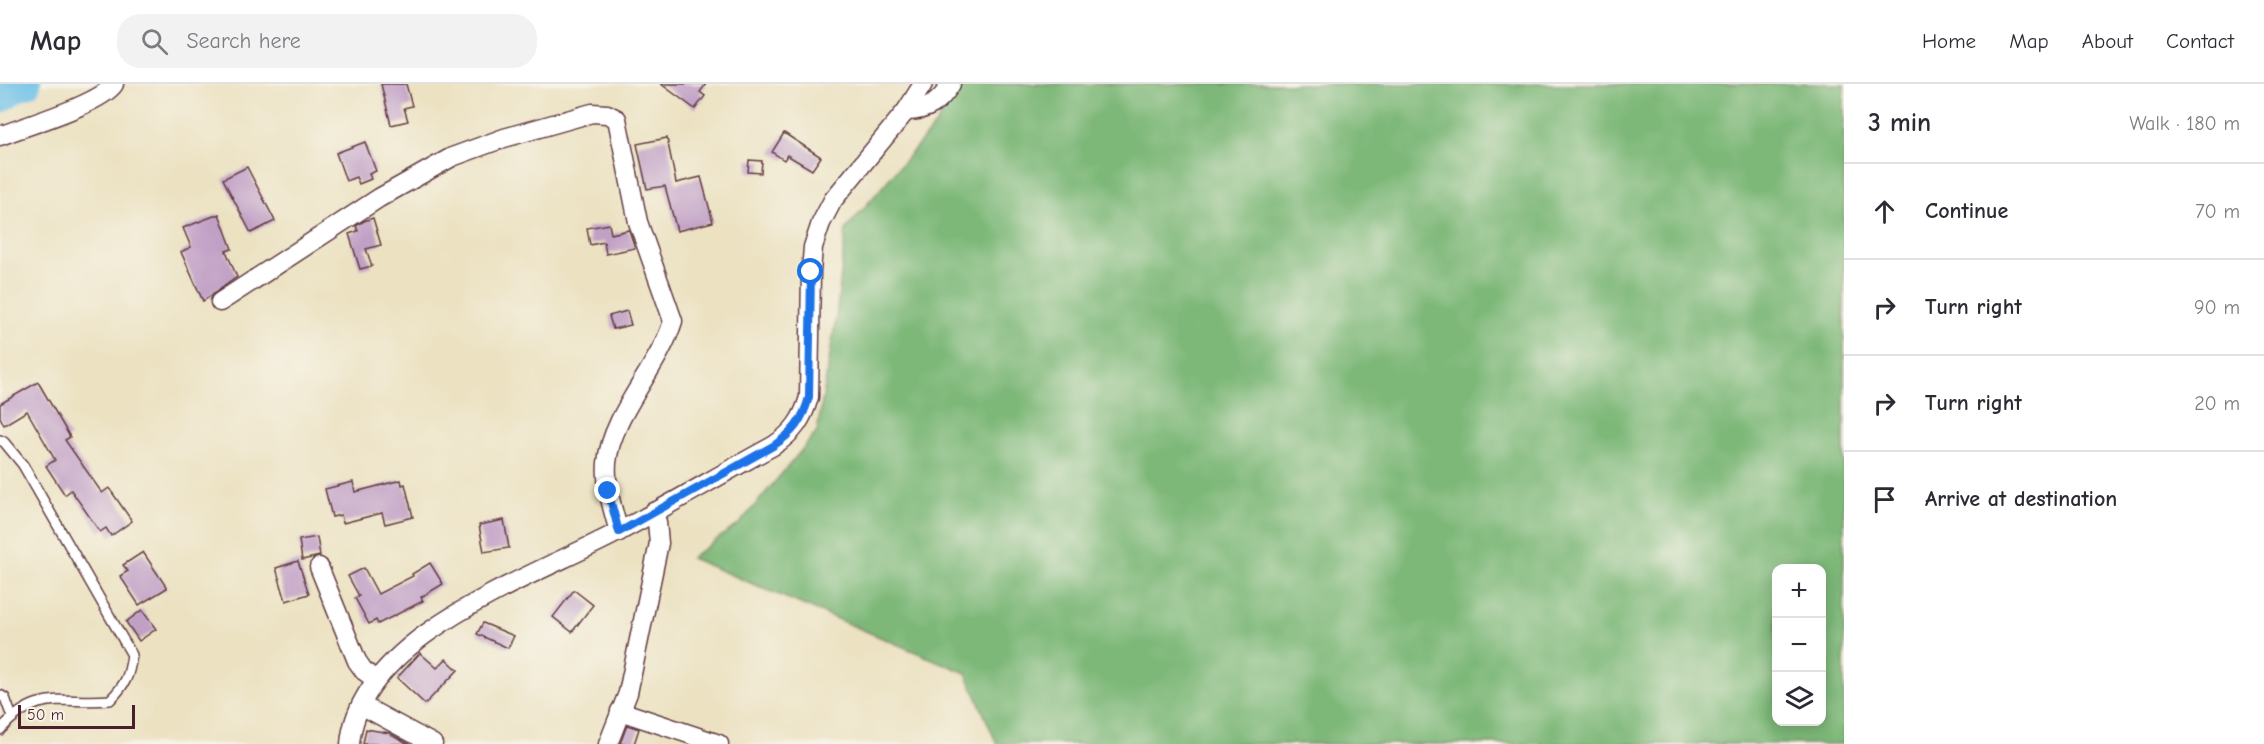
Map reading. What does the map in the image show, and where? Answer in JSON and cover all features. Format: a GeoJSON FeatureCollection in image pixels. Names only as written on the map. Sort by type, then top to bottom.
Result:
{"type":"FeatureCollection","features":[{"type":"Feature","properties":{"kind":"street"},"geometry":{"type":"LineString","coordinates":[[0,136],[89,102],[110,91],[114,84]]}},
{"type":"Feature","properties":{"kind":"street"},"geometry":{"type":"LineString","coordinates":[[350,744],[351,732],[361,705],[375,680],[394,658],[454,614],[619,532],[773,446],[797,426],[805,412],[809,397],[811,272],[813,247],[820,222],[833,200],[906,111],[923,84]]}},
{"type":"Feature","properties":{"kind":"street"},"geometry":{"type":"LineString","coordinates":[[906,111],[925,109],[934,105],[951,84]]}},
{"type":"Feature","properties":{"kind":"street"},"geometry":{"type":"LineString","coordinates":[[220,302],[379,198],[452,157],[504,138],[592,113],[607,114],[617,119],[638,222],[673,321],[668,338],[618,426],[607,462],[608,491],[619,532]]}},
{"type":"Feature","properties":{"kind":"street"},"geometry":{"type":"LineString","coordinates":[[608,744],[628,693],[659,543],[657,522],[653,512]]}},
{"type":"Feature","properties":{"kind":"street"},"geometry":{"type":"LineString","coordinates":[[319,567],[357,661],[375,680]]}},
{"type":"Feature","properties":{"kind":"street"},"geometry":{"type":"LineString","coordinates":[[361,705],[433,744]]}},
{"type":"Feature","properties":{"kind":"street"},"geometry":{"type":"LineString","coordinates":[[620,711],[719,744]]}},
{"type":"Feature","properties":{"kind":"lane"},"geometry":{"type":"LineString","coordinates":[[0,440],[23,465],[132,655],[129,675],[122,689],[110,700],[57,699],[30,705],[12,717],[0,730]]}},
{"type":"Feature","properties":{"kind":"lane"},"geometry":{"type":"LineString","coordinates":[[0,695],[5,698],[12,717]]}},
{"type":"Feature","properties":{"kind":"green space"},"geometry":{"type":"Polygon","coordinates":[[[955,84],[1844,84],[1844,744],[997,744],[966,673],[691,558],[740,523],[817,432],[836,319],[846,229],[937,123],[955,84]]]}},
{"type":"Feature","properties":{"kind":"building"},"geometry":{"type":"Polygon","coordinates":[[[381,84],[406,84],[412,106],[404,108],[408,121],[391,125],[381,84]]]}},
{"type":"Feature","properties":{"kind":"building"},"geometry":{"type":"Polygon","coordinates":[[[661,84],[706,84],[700,92],[705,96],[695,109],[661,84]]]}},
{"type":"Feature","properties":{"kind":"building"},"geometry":{"type":"Polygon","coordinates":[[[784,133],[821,157],[812,170],[787,155],[784,160],[772,152],[784,133]]]}},
{"type":"Feature","properties":{"kind":"building"},"geometry":{"type":"Polygon","coordinates":[[[667,138],[676,183],[701,177],[713,222],[677,231],[665,186],[647,189],[637,144],[667,138]]]}},
{"type":"Feature","properties":{"kind":"building"},"geometry":{"type":"Polygon","coordinates":[[[365,142],[376,171],[369,174],[371,179],[359,184],[356,177],[346,181],[336,153],[365,142]]]}},
{"type":"Feature","properties":{"kind":"building"},"geometry":{"type":"Polygon","coordinates":[[[749,160],[762,161],[761,173],[748,172],[749,160]]]}},
{"type":"Feature","properties":{"kind":"building"},"geometry":{"type":"Polygon","coordinates":[[[247,167],[275,221],[251,233],[223,179],[247,167]]]}},
{"type":"Feature","properties":{"kind":"building"},"geometry":{"type":"Polygon","coordinates":[[[219,214],[232,249],[226,251],[237,277],[203,301],[181,252],[191,247],[183,228],[219,214]]]}},
{"type":"Feature","properties":{"kind":"building"},"geometry":{"type":"Polygon","coordinates":[[[373,218],[381,245],[366,249],[372,266],[360,269],[349,234],[358,231],[356,226],[373,218]]]}},
{"type":"Feature","properties":{"kind":"building"},"geometry":{"type":"Polygon","coordinates":[[[609,224],[611,234],[629,230],[635,248],[606,254],[604,242],[590,245],[587,228],[609,224]]]}},
{"type":"Feature","properties":{"kind":"building"},"geometry":{"type":"Polygon","coordinates":[[[627,311],[631,325],[613,329],[609,316],[627,311]]]}},
{"type":"Feature","properties":{"kind":"building"},"geometry":{"type":"Polygon","coordinates":[[[38,382],[70,437],[65,440],[102,493],[109,488],[132,521],[111,536],[106,528],[100,532],[71,490],[65,495],[46,466],[55,460],[27,411],[4,425],[0,417],[0,404],[38,382]]]}},
{"type":"Feature","properties":{"kind":"building"},"geometry":{"type":"Polygon","coordinates":[[[401,480],[402,485],[405,484],[413,517],[385,524],[382,513],[343,523],[341,515],[332,517],[325,489],[353,482],[355,492],[401,480]]]}},
{"type":"Feature","properties":{"kind":"building"},"geometry":{"type":"Polygon","coordinates":[[[504,520],[509,548],[484,552],[479,525],[504,520]]]}},
{"type":"Feature","properties":{"kind":"building"},"geometry":{"type":"Polygon","coordinates":[[[317,537],[320,556],[302,560],[299,540],[317,537]]]}},
{"type":"Feature","properties":{"kind":"building"},"geometry":{"type":"Polygon","coordinates":[[[143,552],[167,588],[139,605],[120,576],[128,571],[123,565],[143,552]]]}},
{"type":"Feature","properties":{"kind":"building"},"geometry":{"type":"Polygon","coordinates":[[[298,561],[309,594],[286,601],[276,568],[298,561]]]}},
{"type":"Feature","properties":{"kind":"building"},"geometry":{"type":"Polygon","coordinates":[[[430,563],[443,584],[421,597],[423,601],[378,624],[376,620],[369,624],[355,598],[359,596],[348,576],[364,568],[378,594],[413,576],[412,574],[430,563]]]}},
{"type":"Feature","properties":{"kind":"building"},"geometry":{"type":"Polygon","coordinates":[[[574,590],[593,605],[572,632],[553,617],[574,590]]]}},
{"type":"Feature","properties":{"kind":"building"},"geometry":{"type":"Polygon","coordinates":[[[142,610],[156,629],[139,641],[126,622],[142,610]]]}},
{"type":"Feature","properties":{"kind":"building"},"geometry":{"type":"Polygon","coordinates":[[[483,623],[514,636],[508,648],[477,634],[483,623]]]}},
{"type":"Feature","properties":{"kind":"building"},"geometry":{"type":"Polygon","coordinates":[[[420,653],[437,668],[446,659],[458,670],[425,704],[397,678],[420,653]]]}},
{"type":"Feature","properties":{"kind":"building"},"geometry":{"type":"Polygon","coordinates":[[[627,725],[639,729],[634,744],[620,744],[627,725]]]}},
{"type":"Feature","properties":{"kind":"building"},"geometry":{"type":"Polygon","coordinates":[[[366,729],[389,733],[409,744],[363,744],[366,729]]]}},
{"type":"Feature","properties":{"kind":"waterway"},"geometry":{"type":"LineString","coordinates":[[0,99],[27,84]]}},
{"type":"Feature","properties":{"kind":"route"},"geometry":{"type":"LineString","coordinates":[[608,491],[619,532],[773,446],[797,426],[805,412],[809,397],[811,272]]}}]}
